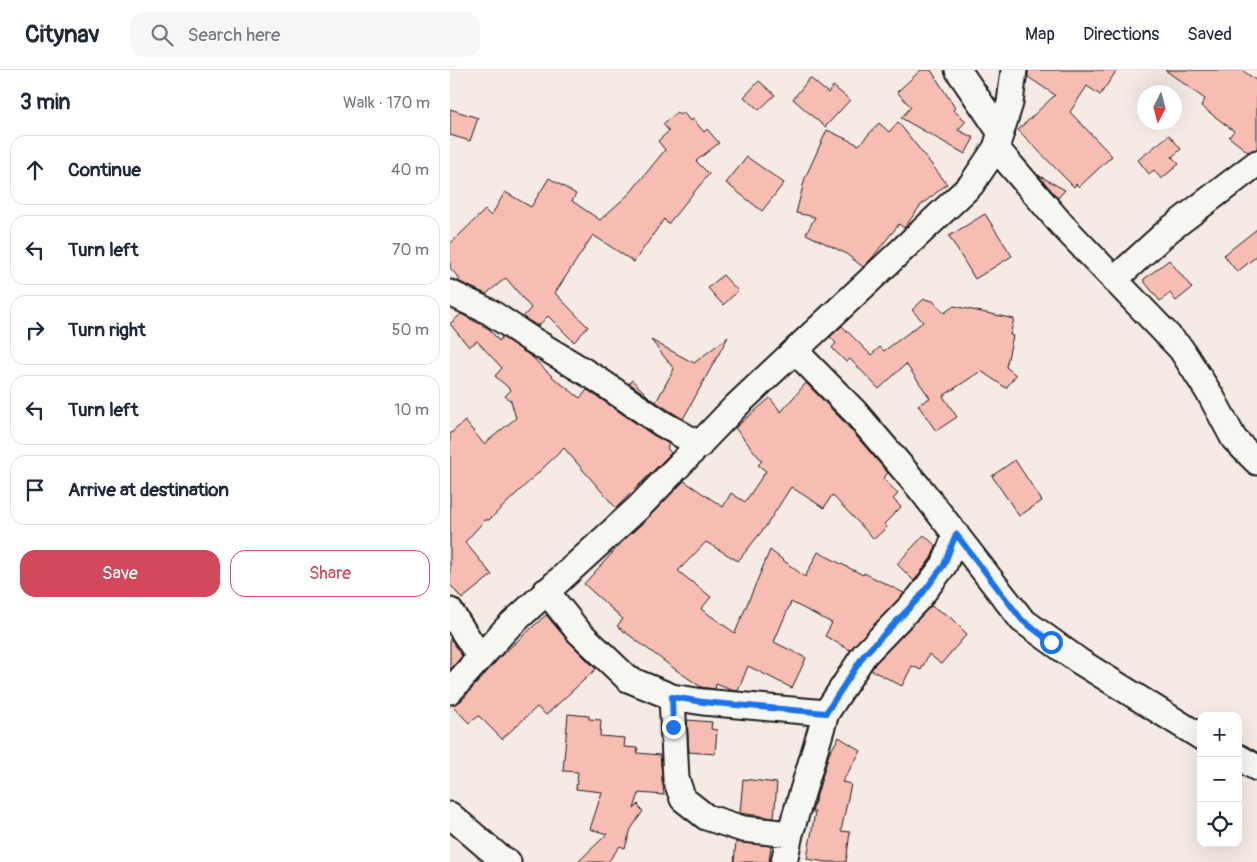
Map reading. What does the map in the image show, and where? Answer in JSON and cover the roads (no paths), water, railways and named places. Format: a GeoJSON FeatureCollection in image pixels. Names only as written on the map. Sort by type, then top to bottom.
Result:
{"type":"FeatureCollection","features":[{"type":"Feature","properties":{"kind":"street"},"geometry":{"type":"LineString","coordinates":[[958,70],[998,141],[1062,225],[1181,349],[1211,396],[1234,439],[1257,462]]}},
{"type":"Feature","properties":{"kind":"street"},"geometry":{"type":"LineString","coordinates":[[450,691],[506,629],[639,507],[736,406],[971,185],[998,141],[1010,103],[1014,70]]}},
{"type":"Feature","properties":{"kind":"street"},"geometry":{"type":"LineString","coordinates":[[1114,280],[1169,230],[1257,163]]}},
{"type":"Feature","properties":{"kind":"street"},"geometry":{"type":"LineString","coordinates":[[450,293],[490,312],[700,445]]}},
{"type":"Feature","properties":{"kind":"street"},"geometry":{"type":"LineString","coordinates":[[795,351],[855,412],[956,534],[1022,620],[1079,661],[1197,735]]}},
{"type":"Feature","properties":{"kind":"street"},"geometry":{"type":"LineString","coordinates":[[784,862],[790,834],[826,713],[864,655],[919,598],[944,565],[956,534]]}},
{"type":"Feature","properties":{"kind":"street"},"geometry":{"type":"LineString","coordinates":[[546,591],[578,631],[628,679],[672,697],[703,702],[826,713]]}},
{"type":"Feature","properties":{"kind":"street"},"geometry":{"type":"LineString","coordinates":[[450,610],[480,657]]}},
{"type":"Feature","properties":{"kind":"street"},"geometry":{"type":"LineString","coordinates":[[672,697],[676,779],[683,800],[706,817],[743,829],[790,834]]}},
{"type":"Feature","properties":{"kind":"street"},"geometry":{"type":"LineString","coordinates":[[1242,760],[1257,768]]}},
{"type":"Feature","properties":{"kind":"street"},"geometry":{"type":"LineString","coordinates":[[450,815],[498,857],[508,862]]}}]}
